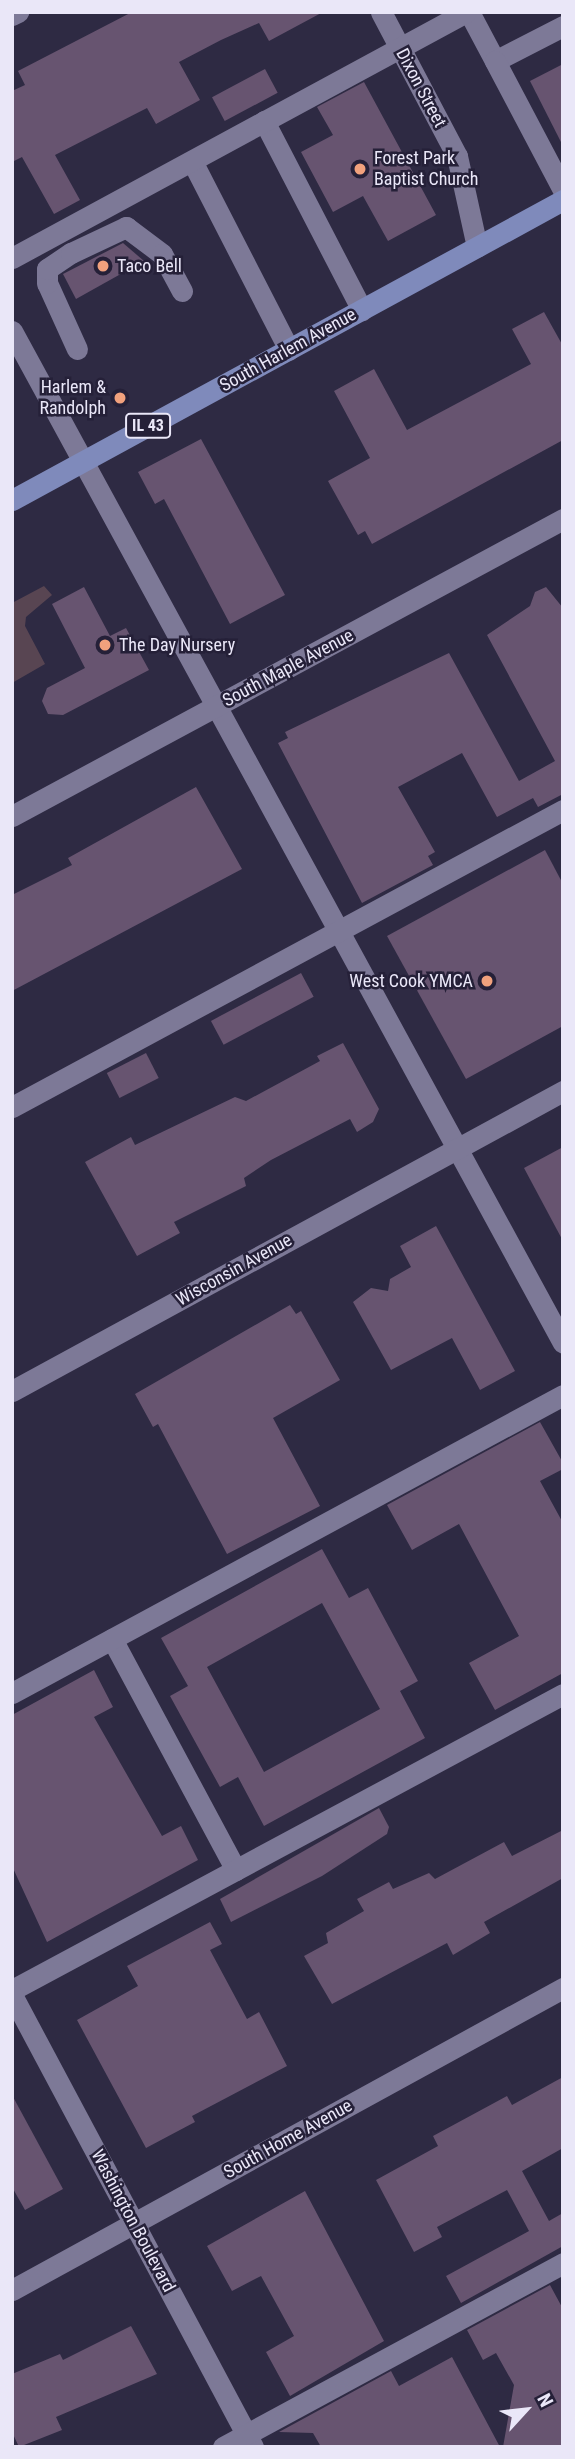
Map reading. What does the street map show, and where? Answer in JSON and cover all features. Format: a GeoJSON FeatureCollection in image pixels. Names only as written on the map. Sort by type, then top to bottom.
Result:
{"type":"FeatureCollection","features":[{"type":"Feature","properties":{"kind":"main road","name":"South Harlem Avenue"},"geometry":{"type":"LineString","coordinates":[[12,500],[563,200]]}},
{"type":"Feature","properties":{"kind":"street"},"geometry":{"type":"LineString","coordinates":[[12,15],[18,12]]}},
{"type":"Feature","properties":{"kind":"street","name":"Dixon Street"},"geometry":{"type":"LineString","coordinates":[[381,12],[457,156],[477,247]]}},
{"type":"Feature","properties":{"kind":"street"},"geometry":{"type":"LineString","coordinates":[[12,258],[467,12],[563,190]]}},
{"type":"Feature","properties":{"kind":"street"},"geometry":{"type":"LineString","coordinates":[[495,61],[563,26]]}},
{"type":"Feature","properties":{"kind":"street"},"geometry":{"type":"LineString","coordinates":[[264,121],[362,310]]}},
{"type":"Feature","properties":{"kind":"street"},"geometry":{"type":"LineString","coordinates":[[192,161],[289,350]]}},
{"type":"Feature","properties":{"kind":"street"},"geometry":{"type":"LineString","coordinates":[[77,349],[47,283],[47,269],[71,253],[126,227],[162,254],[182,291]]}},
{"type":"Feature","properties":{"kind":"street"},"geometry":{"type":"LineString","coordinates":[[12,331],[563,1343]]}},
{"type":"Feature","properties":{"kind":"street","name":"South Maple Avenue"},"geometry":{"type":"LineString","coordinates":[[12,816],[563,519]]}},
{"type":"Feature","properties":{"kind":"street"},"geometry":{"type":"LineString","coordinates":[[12,1107],[563,810]]}},
{"type":"Feature","properties":{"kind":"street","name":"Wisconsin Avenue"},"geometry":{"type":"LineString","coordinates":[[12,1391],[563,1091]]}},
{"type":"Feature","properties":{"kind":"street"},"geometry":{"type":"LineString","coordinates":[[12,1693],[563,1395]]}},
{"type":"Feature","properties":{"kind":"street"},"geometry":{"type":"LineString","coordinates":[[113,1639],[236,1870]]}},
{"type":"Feature","properties":{"kind":"street"},"geometry":{"type":"LineString","coordinates":[[12,1992],[563,1694]]}},
{"type":"Feature","properties":{"kind":"street","name":"South Home Avenue"},"geometry":{"type":"LineString","coordinates":[[12,2290],[563,1988]]}},
{"type":"Feature","properties":{"kind":"street","name":"Washington Boulevard"},"geometry":{"type":"LineString","coordinates":[[12,1992],[250,2440]]}},
{"type":"Feature","properties":{"kind":"street"},"geometry":{"type":"LineString","coordinates":[[223,2447],[250,2440],[563,2263]]}},
{"type":"Feature","properties":{"kind":"shaded area"},"geometry":{"type":"Polygon","coordinates":[[[44,586],[52,595],[26,617],[25,626],[45,664],[12,683],[12,603],[44,586]]]}},
{"type":"Feature","properties":{"kind":"building"},"geometry":{"type":"Polygon","coordinates":[[[132,12],[323,12],[269,41],[259,23],[179,62],[200,100],[156,124],[147,108],[55,155],[80,200],[54,214],[22,157],[12,162],[12,91],[25,85],[18,71],[132,12]]]}},
{"type":"Feature","properties":{"kind":"building"},"geometry":{"type":"Polygon","coordinates":[[[563,64],[563,146],[530,81],[563,64]]]}},
{"type":"Feature","properties":{"kind":"building"},"geometry":{"type":"Polygon","coordinates":[[[265,69],[278,93],[225,121],[212,97],[265,69]]]}},
{"type":"Feature","properties":{"kind":"building","name":"Forest Park Baptist Church"},"geometry":{"type":"Polygon","coordinates":[[[364,82],[436,215],[388,241],[363,196],[333,212],[301,152],[333,135],[317,107],[364,82]]]}},
{"type":"Feature","properties":{"kind":"building","name":"Taco Bell"},"geometry":{"type":"Polygon","coordinates":[[[123,243],[144,261],[76,299],[63,274],[123,243]]]}},
{"type":"Feature","properties":{"kind":"building"},"geometry":{"type":"Polygon","coordinates":[[[544,312],[563,346],[563,440],[372,544],[365,531],[358,535],[328,481],[370,458],[334,391],[374,369],[407,430],[531,364],[512,329],[544,312]]]}},
{"type":"Feature","properties":{"kind":"building"},"geometry":{"type":"Polygon","coordinates":[[[201,439],[285,595],[230,624],[164,499],[155,504],[138,472],[201,439]]]}},
{"type":"Feature","properties":{"kind":"building","name":"The Day Nursery"},"geometry":{"type":"Polygon","coordinates":[[[84,587],[110,636],[126,628],[149,670],[63,715],[48,714],[42,701],[47,688],[85,668],[52,604],[84,587]]]}},
{"type":"Feature","properties":{"kind":"building"},"geometry":{"type":"Polygon","coordinates":[[[546,587],[563,608],[563,794],[538,807],[533,798],[497,817],[462,753],[398,787],[435,852],[428,856],[433,865],[362,903],[278,743],[288,738],[285,732],[449,653],[519,781],[555,761],[487,635],[530,606],[535,592],[546,587]]]}},
{"type":"Feature","properties":{"kind":"building"},"geometry":{"type":"Polygon","coordinates":[[[196,787],[242,869],[12,991],[12,895],[72,865],[68,858],[196,787]]]}},
{"type":"Feature","properties":{"kind":"building","name":"West Cook YMCA"},"geometry":{"type":"Polygon","coordinates":[[[545,850],[563,884],[563,1026],[466,1079],[387,936],[545,850]]]}},
{"type":"Feature","properties":{"kind":"building"},"geometry":{"type":"Polygon","coordinates":[[[301,973],[314,997],[224,1045],[211,1021],[301,973]]]}},
{"type":"Feature","properties":{"kind":"building"},"geometry":{"type":"Polygon","coordinates":[[[343,1043],[379,1109],[373,1122],[357,1132],[350,1119],[271,1160],[244,1178],[246,1186],[174,1222],[180,1233],[137,1256],[85,1162],[131,1137],[135,1145],[235,1097],[246,1101],[320,1061],[317,1056],[343,1043]]]}},
{"type":"Feature","properties":{"kind":"building"},"geometry":{"type":"Polygon","coordinates":[[[146,1053],[159,1078],[120,1098],[107,1073],[146,1053]]]}},
{"type":"Feature","properties":{"kind":"building"},"geometry":{"type":"Polygon","coordinates":[[[563,1147],[563,1241],[524,1168],[563,1147]]]}},
{"type":"Feature","properties":{"kind":"building"},"geometry":{"type":"Polygon","coordinates":[[[436,1226],[515,1371],[480,1390],[452,1338],[391,1370],[353,1302],[371,1288],[388,1291],[390,1279],[411,1267],[400,1246],[436,1226]]]}},
{"type":"Feature","properties":{"kind":"building"},"geometry":{"type":"Polygon","coordinates":[[[290,1305],[296,1314],[301,1311],[340,1380],[273,1418],[320,1506],[227,1554],[158,1424],[153,1427],[135,1394],[290,1305]]]}},
{"type":"Feature","properties":{"kind":"building"},"geometry":{"type":"Polygon","coordinates":[[[540,1422],[563,1463],[563,1469],[540,1481],[563,1523],[563,1673],[495,1710],[469,1663],[519,1636],[459,1524],[412,1550],[387,1505],[540,1422]]]}},
{"type":"Feature","properties":{"kind":"building"},"geometry":{"type":"Polygon","coordinates":[[[322,1549],[349,1598],[368,1588],[418,1681],[400,1691],[425,1738],[264,1826],[238,1777],[220,1787],[170,1696],[188,1686],[161,1638],[322,1549]],[[322,1603],[207,1667],[264,1772],[380,1709],[322,1603]]]}},
{"type":"Feature","properties":{"kind":"building"},"geometry":{"type":"Polygon","coordinates":[[[94,1670],[113,1707],[94,1717],[162,1836],[181,1826],[198,1860],[47,1942],[12,1866],[12,1715],[94,1670]]]}},
{"type":"Feature","properties":{"kind":"building"},"geometry":{"type":"Polygon","coordinates":[[[379,1808],[389,1827],[387,1834],[322,1876],[231,1922],[220,1899],[379,1808]]]}},
{"type":"Feature","properties":{"kind":"building"},"geometry":{"type":"Polygon","coordinates":[[[563,1830],[563,1878],[484,1922],[490,1933],[453,1955],[447,1943],[332,2004],[304,1956],[328,1943],[326,1933],[364,1911],[357,1899],[389,1882],[393,1889],[429,1873],[435,1879],[504,1842],[512,1856],[563,1830]]]}},
{"type":"Feature","properties":{"kind":"building"},"geometry":{"type":"Polygon","coordinates":[[[210,1922],[222,1944],[210,1950],[247,2019],[259,2012],[287,2066],[192,2116],[195,2122],[146,2148],[77,2020],[138,1986],[127,1966],[210,1922]]]}},
{"type":"Feature","properties":{"kind":"building"},"geometry":{"type":"Polygon","coordinates":[[[563,2077],[563,2148],[522,2171],[549,2221],[563,2213],[563,2246],[461,2303],[446,2276],[529,2231],[507,2190],[437,2227],[442,2237],[414,2252],[376,2180],[438,2146],[433,2136],[507,2096],[512,2105],[563,2077]]]}},
{"type":"Feature","properties":{"kind":"building"},"geometry":{"type":"Polygon","coordinates":[[[12,2095],[63,2189],[25,2210],[12,2187],[12,2095]]]}},
{"type":"Feature","properties":{"kind":"building"},"geometry":{"type":"Polygon","coordinates":[[[305,2191],[384,2341],[290,2396],[266,2352],[294,2336],[261,2276],[232,2291],[207,2246],[305,2191]]]}},
{"type":"Feature","properties":{"kind":"building"},"geometry":{"type":"Polygon","coordinates":[[[550,2285],[563,2309],[563,2447],[503,2447],[514,2385],[496,2353],[483,2360],[467,2330],[550,2285]]]}},
{"type":"Feature","properties":{"kind":"building"},"geometry":{"type":"Polygon","coordinates":[[[131,2326],[157,2374],[56,2417],[62,2430],[19,2447],[12,2432],[12,2374],[60,2354],[63,2360],[131,2326]]]}},
{"type":"Feature","properties":{"kind":"building"},"geometry":{"type":"Polygon","coordinates":[[[452,2357],[500,2447],[321,2447],[313,2433],[279,2432],[391,2371],[399,2386],[452,2357]]]}},
{"type":"Feature","properties":{"kind":"place","name":"Forest Park Baptist Church"},"geometry":{"type":"Point","coordinates":[360,169]}},
{"type":"Feature","properties":{"kind":"place","name":"Taco Bell"},"geometry":{"type":"Point","coordinates":[103,266]}},
{"type":"Feature","properties":{"kind":"place","name":"Harlem & Randolph"},"geometry":{"type":"Point","coordinates":[120,398]}},
{"type":"Feature","properties":{"kind":"place","name":"The Day Nursery"},"geometry":{"type":"Point","coordinates":[105,645]}},
{"type":"Feature","properties":{"kind":"place","name":"West Cook YMCA"},"geometry":{"type":"Point","coordinates":[487,981]}}]}
